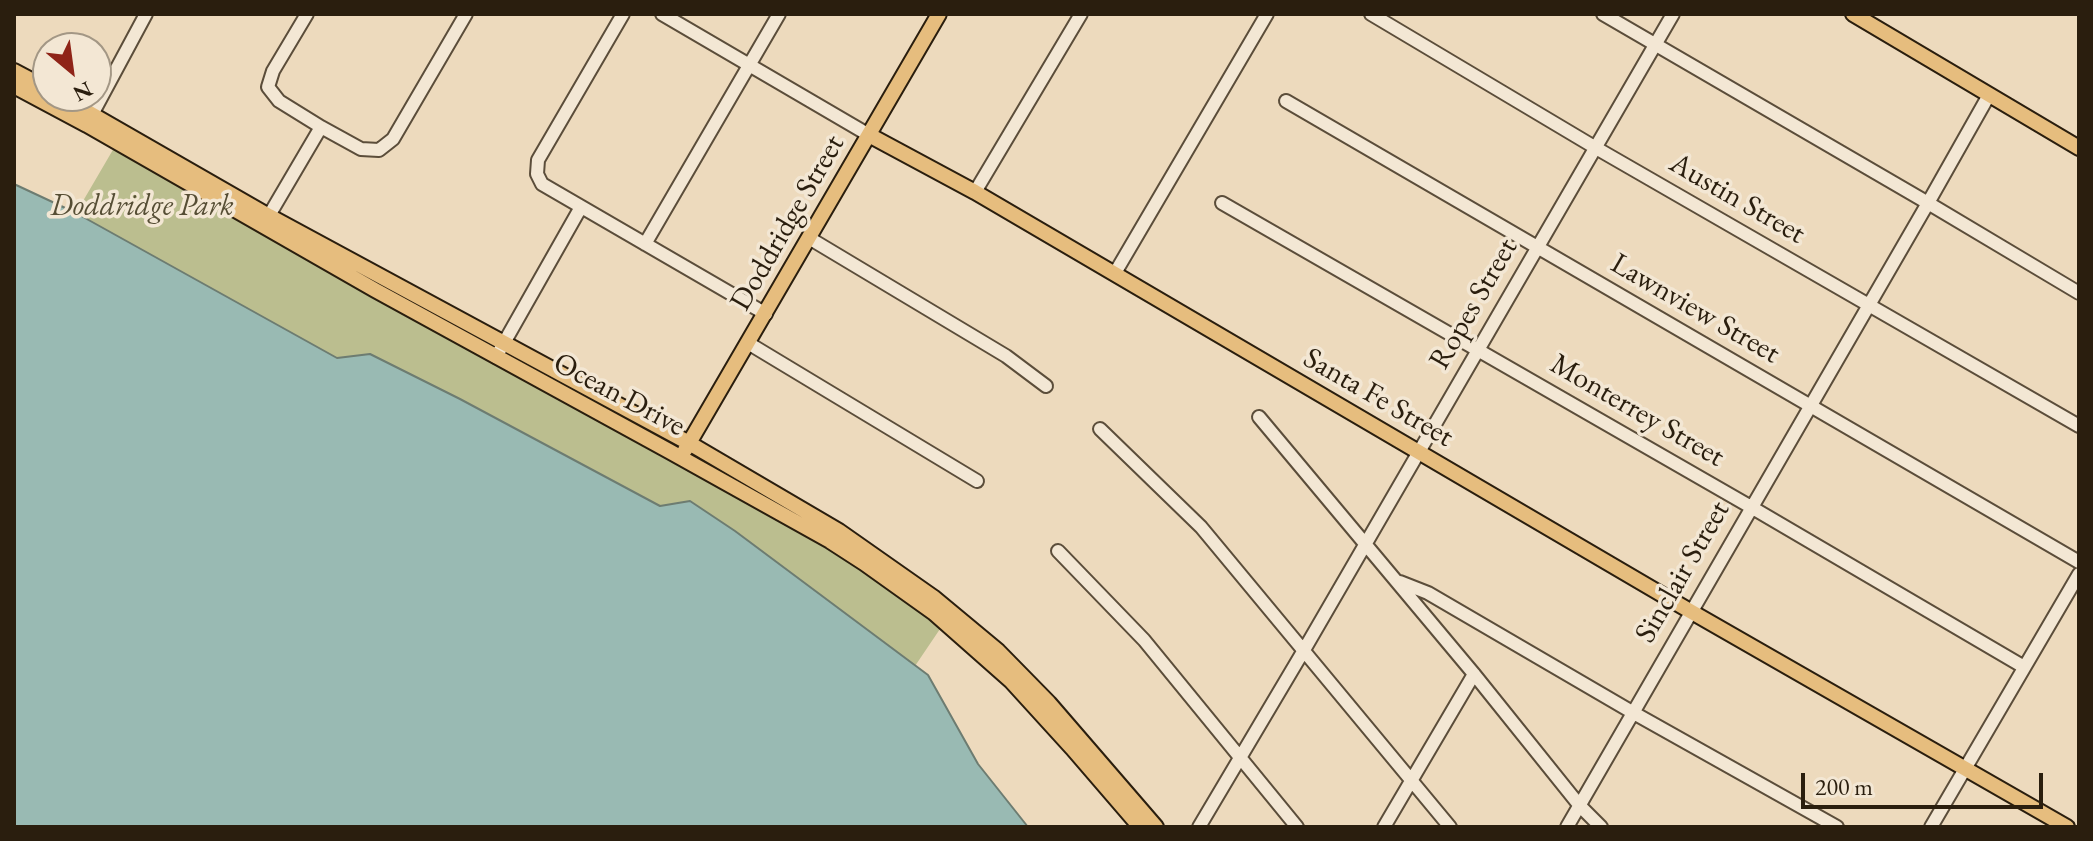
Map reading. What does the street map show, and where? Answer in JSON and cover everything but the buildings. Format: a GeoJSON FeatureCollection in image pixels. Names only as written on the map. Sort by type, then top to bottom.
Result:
{"type":"FeatureCollection","features":[{"type":"Feature","properties":{"kind":"main road","name":"Doddridge Street"},"geometry":{"type":"LineString","coordinates":[[681,457],[939,14]]}},
{"type":"Feature","properties":{"kind":"main road"},"geometry":{"type":"LineString","coordinates":[[1853,14],[2079,148]]}},
{"type":"Feature","properties":{"kind":"main road","name":"Ocean Drive"},"geometry":{"type":"LineString","coordinates":[[14,71],[32,84]]}},
{"type":"Feature","properties":{"kind":"main road","name":"Ocean Drive"},"geometry":{"type":"LineString","coordinates":[[77,112],[379,284],[432,321],[895,577]]}},
{"type":"Feature","properties":{"kind":"main road","name":"Ocean Drive"},"geometry":{"type":"LineString","coordinates":[[80,112],[90,120]]}},
{"type":"Feature","properties":{"kind":"main road","name":"Santa Fe Street"},"geometry":{"type":"LineString","coordinates":[[869,135],[975,192],[1690,611],[2067,827]]}},
{"type":"Feature","properties":{"kind":"main road","name":"Ocean Drive"},"geometry":{"type":"LineString","coordinates":[[379,284],[439,307],[505,342],[689,443],[839,531],[934,613],[1015,676],[1106,778],[1156,827]]}},
{"type":"Feature","properties":{"kind":"main road"},"geometry":{"type":"LineString","coordinates":[[432,321],[439,307]]}},
{"type":"Feature","properties":{"kind":"main road","name":"Ocean Drive"},"geometry":{"type":"LineString","coordinates":[[1106,778],[1140,827]]}},
{"type":"Feature","properties":{"kind":"street"},"geometry":{"type":"LineString","coordinates":[[90,120],[146,14]]}},
{"type":"Feature","properties":{"kind":"street"},"geometry":{"type":"LineString","coordinates":[[307,14],[273,71],[268,87],[279,101],[321,127],[361,149],[379,150],[393,139],[466,14]]}},
{"type":"Feature","properties":{"kind":"street"},"geometry":{"type":"LineString","coordinates":[[623,14],[538,160],[537,174],[542,184],[766,314]]}},
{"type":"Feature","properties":{"kind":"street","name":"Santa Fe Street"},"geometry":{"type":"LineString","coordinates":[[662,14],[869,135]]}},
{"type":"Feature","properties":{"kind":"street"},"geometry":{"type":"LineString","coordinates":[[645,244],[779,14]]}},
{"type":"Feature","properties":{"kind":"street"},"geometry":{"type":"LineString","coordinates":[[975,192],[1081,14]]}},
{"type":"Feature","properties":{"kind":"street"},"geometry":{"type":"LineString","coordinates":[[1115,273],[1267,14]]}},
{"type":"Feature","properties":{"kind":"street","name":"Austin Street"},"geometry":{"type":"LineString","coordinates":[[1371,14],[1596,148],[2079,426]]}},
{"type":"Feature","properties":{"kind":"street"},"geometry":{"type":"LineString","coordinates":[[1603,14],[2079,293]]}},
{"type":"Feature","properties":{"kind":"street","name":"Ropes Street"},"geometry":{"type":"LineString","coordinates":[[1199,827],[1673,14]]}},
{"type":"Feature","properties":{"kind":"street","name":"Sinclair Street"},"geometry":{"type":"LineString","coordinates":[[1567,827],[1989,95]]}},
{"type":"Feature","properties":{"kind":"street","name":"Lawnview Street"},"geometry":{"type":"LineString","coordinates":[[1286,101],[2079,562]]}},
{"type":"Feature","properties":{"kind":"street"},"geometry":{"type":"LineString","coordinates":[[266,222],[321,127]]}},
{"type":"Feature","properties":{"kind":"street","name":"Monterrey Street"},"geometry":{"type":"LineString","coordinates":[[1222,203],[2024,667]]}},
{"type":"Feature","properties":{"kind":"street"},"geometry":{"type":"LineString","coordinates":[[496,357],[581,207]]}},
{"type":"Feature","properties":{"kind":"street"},"geometry":{"type":"LineString","coordinates":[[809,238],[1006,356],[1046,386]]}},
{"type":"Feature","properties":{"kind":"street"},"geometry":{"type":"LineString","coordinates":[[748,343],[977,481]]}},
{"type":"Feature","properties":{"kind":"street"},"geometry":{"type":"LineString","coordinates":[[1259,417],[1580,806],[1601,827]]}},
{"type":"Feature","properties":{"kind":"street"},"geometry":{"type":"LineString","coordinates":[[1100,429],[1201,527],[1450,827]]}},
{"type":"Feature","properties":{"kind":"street"},"geometry":{"type":"LineString","coordinates":[[1058,551],[1144,640],[1297,827]]}},
{"type":"Feature","properties":{"kind":"street"},"geometry":{"type":"LineString","coordinates":[[1931,827],[2079,574]]}},
{"type":"Feature","properties":{"kind":"street"},"geometry":{"type":"LineString","coordinates":[[1397,581],[1428,593],[1837,827]]}},
{"type":"Feature","properties":{"kind":"street"},"geometry":{"type":"LineString","coordinates":[[1384,827],[1474,674]]}},
{"type":"Feature","properties":{"kind":"green space","name":"Doddridge Park"},"geometry":{"type":"Polygon","coordinates":[[[114,148],[851,562],[887,586],[940,629],[915,666],[735,531],[690,501],[660,506],[370,354],[337,359],[76,213],[114,148]]]}},
{"type":"Feature","properties":{"kind":"water"},"geometry":{"type":"Polygon","coordinates":[[[14,184],[76,213],[337,358],[370,354],[660,506],[690,501],[928,675],[978,764],[1028,827],[14,827],[14,184]]]}}]}
